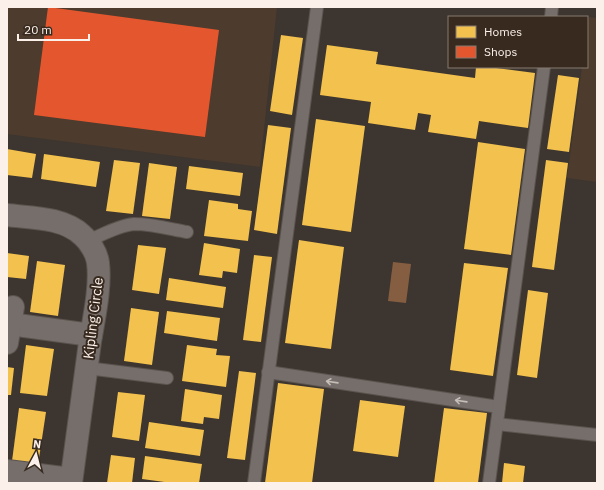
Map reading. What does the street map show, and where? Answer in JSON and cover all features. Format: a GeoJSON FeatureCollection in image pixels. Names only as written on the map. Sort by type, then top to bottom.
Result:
{"type":"FeatureCollection","features":[{"type":"Feature","properties":{"kind":"street","name":"Kipling Circle"},"geometry":{"type":"LineString","coordinates":[[7,215],[55,222],[72,227],[88,241],[98,262],[99,274],[71,481]]}},
{"type":"Feature","properties":{"kind":"street"},"geometry":{"type":"LineString","coordinates":[[10,325],[91,335]]}},
{"type":"Feature","properties":{"kind":"street"},"geometry":{"type":"LineString","coordinates":[[7,471],[71,481]]}},
{"type":"Feature","properties":{"kind":"lane"},"geometry":{"type":"LineString","coordinates":[[254,483],[318,7]]}},
{"type":"Feature","properties":{"kind":"lane"},"geometry":{"type":"LineString","coordinates":[[489,483],[544,68]]}},
{"type":"Feature","properties":{"kind":"lane"},"geometry":{"type":"LineString","coordinates":[[88,241],[109,231],[133,224],[187,232]]}},
{"type":"Feature","properties":{"kind":"lane"},"geometry":{"type":"LineString","coordinates":[[87,368],[167,378]]}},
{"type":"Feature","properties":{"kind":"lane"},"geometry":{"type":"LineString","coordinates":[[268,372],[499,406]]}},
{"type":"Feature","properties":{"kind":"lane"},"geometry":{"type":"LineString","coordinates":[[497,424],[597,435]]}},
{"type":"Feature","properties":{"kind":"shaded area"},"geometry":{"type":"Polygon","coordinates":[[[7,7],[277,7],[260,167],[7,134],[7,7]]]}},
{"type":"Feature","properties":{"kind":"shaded area"},"geometry":{"type":"Polygon","coordinates":[[[589,17],[597,18],[597,182],[567,178],[582,68],[588,68],[589,17]]]}},
{"type":"Feature","properties":{"kind":"shaded area"},"geometry":{"type":"Polygon","coordinates":[[[393,262],[411,264],[406,303],[388,301],[393,262]]]}},
{"type":"Feature","properties":{"kind":"building: Homes"},"geometry":{"type":"Polygon","coordinates":[[[281,35],[303,38],[292,115],[270,111],[281,35]]]}},
{"type":"Feature","properties":{"kind":"building: Homes"},"geometry":{"type":"Polygon","coordinates":[[[327,45],[378,52],[376,64],[475,78],[476,68],[496,68],[535,73],[528,128],[479,121],[476,139],[428,132],[431,115],[418,113],[415,130],[368,123],[371,102],[320,95],[327,45]]]}},
{"type":"Feature","properties":{"kind":"building: Homes"},"geometry":{"type":"Polygon","coordinates":[[[558,75],[579,78],[569,152],[547,149],[558,75]]]}},
{"type":"Feature","properties":{"kind":"building: Homes"},"geometry":{"type":"Polygon","coordinates":[[[316,119],[365,126],[351,232],[302,225],[316,119]]]}},
{"type":"Feature","properties":{"kind":"building: Homes"},"geometry":{"type":"Polygon","coordinates":[[[268,125],[291,128],[277,234],[254,230],[268,125]]]}},
{"type":"Feature","properties":{"kind":"building: Homes"},"geometry":{"type":"Polygon","coordinates":[[[478,142],[525,149],[511,255],[464,249],[478,142]]]}},
{"type":"Feature","properties":{"kind":"building: Homes"},"geometry":{"type":"Polygon","coordinates":[[[7,149],[36,154],[32,178],[7,175],[7,149]]]}},
{"type":"Feature","properties":{"kind":"building: Homes"},"geometry":{"type":"Polygon","coordinates":[[[44,154],[100,162],[96,187],[41,179],[44,154]]]}},
{"type":"Feature","properties":{"kind":"building: Homes"},"geometry":{"type":"Polygon","coordinates":[[[114,160],[140,163],[133,214],[106,211],[114,160]]]}},
{"type":"Feature","properties":{"kind":"building: Homes"},"geometry":{"type":"Polygon","coordinates":[[[546,160],[568,163],[554,270],[532,267],[546,160]]]}},
{"type":"Feature","properties":{"kind":"building: Homes"},"geometry":{"type":"Polygon","coordinates":[[[149,163],[177,167],[170,219],[142,216],[149,163]]]}},
{"type":"Feature","properties":{"kind":"building: Homes"},"geometry":{"type":"Polygon","coordinates":[[[189,166],[243,173],[240,196],[186,189],[189,166]]]}},
{"type":"Feature","properties":{"kind":"building: Homes"},"geometry":{"type":"Polygon","coordinates":[[[209,200],[238,204],[238,209],[252,211],[248,241],[204,236],[209,200]]]}},
{"type":"Feature","properties":{"kind":"building: Homes"},"geometry":{"type":"Polygon","coordinates":[[[299,240],[344,247],[331,349],[285,343],[299,240]]]}},
{"type":"Feature","properties":{"kind":"building: Homes"},"geometry":{"type":"Polygon","coordinates":[[[204,243],[240,249],[237,273],[223,271],[222,278],[199,275],[204,243]]]}},
{"type":"Feature","properties":{"kind":"building: Homes"},"geometry":{"type":"Polygon","coordinates":[[[138,245],[166,248],[159,294],[132,290],[138,245]]]}},
{"type":"Feature","properties":{"kind":"building: Homes"},"geometry":{"type":"Polygon","coordinates":[[[7,253],[29,256],[26,279],[7,277],[7,253]]]}},
{"type":"Feature","properties":{"kind":"building: Homes"},"geometry":{"type":"Polygon","coordinates":[[[254,255],[272,257],[261,342],[243,340],[254,255]]]}},
{"type":"Feature","properties":{"kind":"building: Homes"},"geometry":{"type":"Polygon","coordinates":[[[37,261],[65,265],[58,316],[30,312],[37,261]]]}},
{"type":"Feature","properties":{"kind":"building: Homes"},"geometry":{"type":"Polygon","coordinates":[[[464,263],[508,268],[493,376],[450,370],[464,263]]]}},
{"type":"Feature","properties":{"kind":"building: Homes"},"geometry":{"type":"Polygon","coordinates":[[[169,278],[226,287],[223,308],[166,300],[169,278]]]}},
{"type":"Feature","properties":{"kind":"building: Homes"},"geometry":{"type":"Polygon","coordinates":[[[528,290],[548,293],[537,378],[517,375],[528,290]]]}},
{"type":"Feature","properties":{"kind":"building: Homes"},"geometry":{"type":"Polygon","coordinates":[[[131,308],[159,312],[152,365],[124,361],[131,308]]]}},
{"type":"Feature","properties":{"kind":"building: Homes"},"geometry":{"type":"Polygon","coordinates":[[[167,311],[220,318],[217,341],[164,333],[167,311]]]}},
{"type":"Feature","properties":{"kind":"building: Homes"},"geometry":{"type":"Polygon","coordinates":[[[26,345],[54,349],[47,396],[20,393],[26,345]]]}},
{"type":"Feature","properties":{"kind":"building: Homes"},"geometry":{"type":"Polygon","coordinates":[[[187,345],[217,349],[216,355],[230,356],[226,387],[182,381],[187,345]]]}},
{"type":"Feature","properties":{"kind":"building: Homes"},"geometry":{"type":"Polygon","coordinates":[[[7,367],[14,368],[11,395],[7,395],[7,367]]]}},
{"type":"Feature","properties":{"kind":"building: Homes"},"geometry":{"type":"Polygon","coordinates":[[[239,371],[256,373],[245,460],[227,458],[239,371]]]}},
{"type":"Feature","properties":{"kind":"building: Homes"},"geometry":{"type":"Polygon","coordinates":[[[278,383],[324,389],[312,483],[265,483],[278,383]]]}},
{"type":"Feature","properties":{"kind":"building: Homes"},"geometry":{"type":"Polygon","coordinates":[[[185,389],[222,395],[219,419],[204,417],[203,424],[181,421],[185,389]]]}},
{"type":"Feature","properties":{"kind":"building: Homes"},"geometry":{"type":"Polygon","coordinates":[[[118,392],[145,395],[139,441],[112,437],[118,392]]]}},
{"type":"Feature","properties":{"kind":"building: Homes"},"geometry":{"type":"Polygon","coordinates":[[[360,400],[405,406],[398,457],[353,451],[360,400]]]}},
{"type":"Feature","properties":{"kind":"building: Homes"},"geometry":{"type":"Polygon","coordinates":[[[19,408],[46,412],[38,465],[12,461],[19,408]]]}},
{"type":"Feature","properties":{"kind":"building: Homes"},"geometry":{"type":"Polygon","coordinates":[[[444,408],[487,413],[478,483],[434,483],[444,408]]]}},
{"type":"Feature","properties":{"kind":"building: Homes"},"geometry":{"type":"Polygon","coordinates":[[[149,422],[204,430],[200,456],[145,448],[149,422]]]}},
{"type":"Feature","properties":{"kind":"building: Homes"},"geometry":{"type":"Polygon","coordinates":[[[111,455],[135,458],[132,483],[107,483],[111,455]]]}},
{"type":"Feature","properties":{"kind":"building: Homes"},"geometry":{"type":"Polygon","coordinates":[[[145,456],[202,464],[199,483],[172,483],[142,479],[145,456]]]}},
{"type":"Feature","properties":{"kind":"building: Homes"},"geometry":{"type":"Polygon","coordinates":[[[504,463],[525,466],[523,483],[502,483],[504,463]]]}},
{"type":"Feature","properties":{"kind":"building: Shops"},"geometry":{"type":"Polygon","coordinates":[[[48,7],[219,30],[205,137],[34,115],[48,7]]]}}]}
